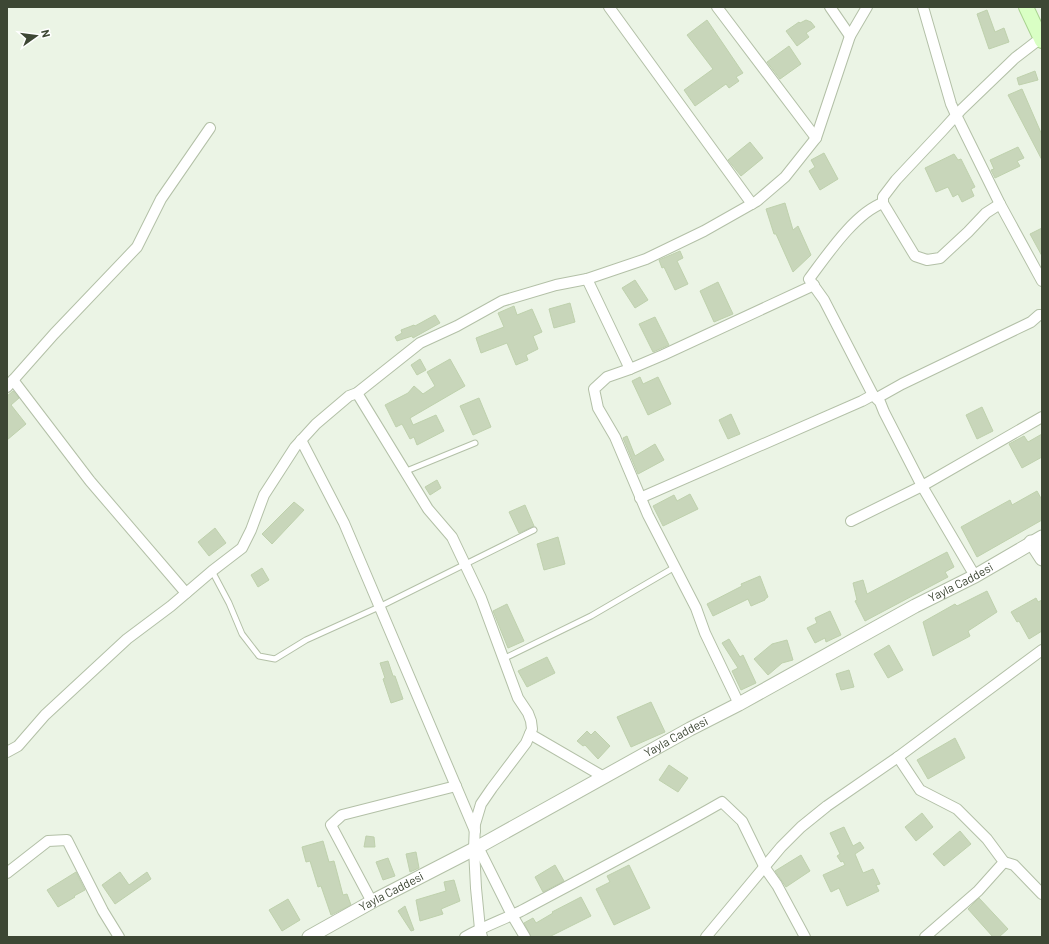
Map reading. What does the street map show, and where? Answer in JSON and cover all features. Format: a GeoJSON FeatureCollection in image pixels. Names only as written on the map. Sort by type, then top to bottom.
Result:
{"type":"FeatureCollection","features":[{"type":"Feature","properties":{"kind":"main road"},"geometry":{"type":"LineString","coordinates":[[1026,7],[1041,40]]}},
{"type":"Feature","properties":{"kind":"street"},"geometry":{"type":"LineString","coordinates":[[609,7],[752,204]]}},
{"type":"Feature","properties":{"kind":"street"},"geometry":{"type":"LineString","coordinates":[[717,7],[816,138]]}},
{"type":"Feature","properties":{"kind":"street"},"geometry":{"type":"LineString","coordinates":[[830,7],[850,36]]}},
{"type":"Feature","properties":{"kind":"street"},"geometry":{"type":"LineString","coordinates":[[7,752],[18,746],[45,715],[127,639],[242,548],[251,530],[264,495],[283,464],[301,440],[335,407],[349,396],[357,393],[420,343],[457,326],[502,301],[556,284],[587,280],[646,259],[704,231],[752,204],[785,177],[816,138],[850,36],[867,7]]}},
{"type":"Feature","properties":{"kind":"street"},"geometry":{"type":"LineString","coordinates":[[923,7],[956,115],[1000,204],[1042,281]]}},
{"type":"Feature","properties":{"kind":"street"},"geometry":{"type":"LineString","coordinates":[[1000,204],[986,213],[940,258],[927,260],[915,256],[884,203],[883,197],[884,194],[956,115],[1015,58],[1041,40]]}},
{"type":"Feature","properties":{"kind":"street"},"geometry":{"type":"LineString","coordinates":[[186,593],[90,481],[10,384],[54,334],[137,247],[161,199],[210,128]]}},
{"type":"Feature","properties":{"kind":"street"},"geometry":{"type":"LineString","coordinates":[[884,203],[875,206],[865,214],[841,238],[809,279],[824,300],[875,396],[880,402],[922,486],[975,576]]}},
{"type":"Feature","properties":{"kind":"street"},"geometry":{"type":"LineString","coordinates":[[587,280],[630,369]]}},
{"type":"Feature","properties":{"kind":"street"},"geometry":{"type":"LineString","coordinates":[[739,704],[705,633],[696,608],[640,498],[614,437],[598,408],[594,389],[607,378],[662,355],[814,285]]}},
{"type":"Feature","properties":{"kind":"street"},"geometry":{"type":"LineString","coordinates":[[640,498],[902,384],[1031,322],[1039,315],[1042,315]]}},
{"type":"Feature","properties":{"kind":"street"},"geometry":{"type":"LineString","coordinates":[[357,393],[428,509],[452,538],[481,598],[518,698],[528,713],[531,721],[532,729],[526,743],[481,804],[475,824],[481,933]]}},
{"type":"Feature","properties":{"kind":"street"},"geometry":{"type":"LineString","coordinates":[[851,521],[922,486],[1042,416]]}},
{"type":"Feature","properties":{"kind":"street"},"geometry":{"type":"LineString","coordinates":[[301,440],[344,523],[475,831]]}},
{"type":"Feature","properties":{"kind":"street"},"geometry":{"type":"LineString","coordinates":[[1037,539],[1042,559]]}},
{"type":"Feature","properties":{"kind":"street","name":"Yayla Caddesi"},"geometry":{"type":"LineString","coordinates":[[309,937],[372,902],[476,848],[915,606],[975,576],[1037,539]]}},
{"type":"Feature","properties":{"kind":"street"},"geometry":{"type":"LineString","coordinates":[[706,937],[801,827],[827,806],[898,757],[1042,650]]}},
{"type":"Feature","properties":{"kind":"street"},"geometry":{"type":"LineString","coordinates":[[530,734],[604,777]]}},
{"type":"Feature","properties":{"kind":"street"},"geometry":{"type":"LineString","coordinates":[[898,757],[920,790],[957,809],[987,839],[1004,862],[1014,865],[1042,894]]}},
{"type":"Feature","properties":{"kind":"street"},"geometry":{"type":"LineString","coordinates":[[372,902],[331,825],[342,815],[456,786]]}},
{"type":"Feature","properties":{"kind":"street"},"geometry":{"type":"LineString","coordinates":[[465,937],[481,933],[512,915],[671,832],[722,802],[742,821],[765,868],[777,885],[806,937]]}},
{"type":"Feature","properties":{"kind":"street"},"geometry":{"type":"LineString","coordinates":[[7,873],[48,841],[67,840],[103,911],[119,937]]}},
{"type":"Feature","properties":{"kind":"street"},"geometry":{"type":"LineString","coordinates":[[476,848],[525,937]]}},
{"type":"Feature","properties":{"kind":"street"},"geometry":{"type":"LineString","coordinates":[[926,937],[978,891],[1004,862]]}},
{"type":"Feature","properties":{"kind":"lane"},"geometry":{"type":"LineString","coordinates":[[404,472],[475,443]]}},
{"type":"Feature","properties":{"kind":"lane"},"geometry":{"type":"LineString","coordinates":[[212,571],[229,603],[242,634],[259,656],[275,659],[306,640],[466,565],[534,530]]}},
{"type":"Feature","properties":{"kind":"lane"},"geometry":{"type":"LineString","coordinates":[[503,659],[591,616],[675,567]]}},
{"type":"Feature","properties":{"kind":"building"},"geometry":{"type":"Polygon","coordinates":[[[987,10],[995,32],[1004,28],[1009,42],[989,49],[977,14],[987,10]]]}},
{"type":"Feature","properties":{"kind":"building"},"geometry":{"type":"Polygon","coordinates":[[[707,20],[743,73],[736,77],[739,81],[729,88],[726,84],[695,106],[684,90],[713,69],[687,35],[707,20]]]}},
{"type":"Feature","properties":{"kind":"building"},"geometry":{"type":"Polygon","coordinates":[[[806,20],[811,22],[815,27],[806,33],[809,37],[797,46],[786,31],[799,22],[800,23],[806,20]]]}},
{"type":"Feature","properties":{"kind":"building"},"geometry":{"type":"Polygon","coordinates":[[[789,46],[801,64],[780,79],[767,62],[789,46]]]}},
{"type":"Feature","properties":{"kind":"building"},"geometry":{"type":"Polygon","coordinates":[[[1035,71],[1038,80],[1019,85],[1017,78],[1035,71]]]}},
{"type":"Feature","properties":{"kind":"building"},"geometry":{"type":"Polygon","coordinates":[[[1022,89],[1042,135],[1042,160],[1008,95],[1022,89]]]}},
{"type":"Feature","properties":{"kind":"building"},"geometry":{"type":"Polygon","coordinates":[[[750,142],[763,158],[741,176],[728,160],[750,142]]]}},
{"type":"Feature","properties":{"kind":"building"},"geometry":{"type":"Polygon","coordinates":[[[1018,147],[1024,158],[1017,161],[1020,166],[995,178],[991,170],[994,169],[990,160],[1018,147]]]}},
{"type":"Feature","properties":{"kind":"building"},"geometry":{"type":"Polygon","coordinates":[[[824,153],[838,179],[820,190],[809,171],[815,167],[811,160],[824,153]]]}},
{"type":"Feature","properties":{"kind":"building"},"geometry":{"type":"Polygon","coordinates":[[[954,154],[958,160],[961,159],[975,187],[971,189],[974,196],[962,202],[958,194],[953,197],[948,187],[936,192],[925,168],[954,154]]]}},
{"type":"Feature","properties":{"kind":"building"},"geometry":{"type":"Polygon","coordinates":[[[785,203],[793,230],[798,226],[811,255],[793,272],[776,234],[774,234],[766,209],[785,203]]]}},
{"type":"Feature","properties":{"kind":"building"},"geometry":{"type":"Polygon","coordinates":[[[1042,228],[1042,256],[1030,234],[1042,228]]]}},
{"type":"Feature","properties":{"kind":"building"},"geometry":{"type":"Polygon","coordinates":[[[680,251],[683,258],[677,261],[688,284],[675,290],[659,260],[680,251]]]}},
{"type":"Feature","properties":{"kind":"building"},"geometry":{"type":"Polygon","coordinates":[[[635,280],[648,300],[635,308],[622,288],[635,280]]]}},
{"type":"Feature","properties":{"kind":"building"},"geometry":{"type":"Polygon","coordinates":[[[718,282],[733,314],[714,322],[700,291],[718,282]]]}},
{"type":"Feature","properties":{"kind":"building"},"geometry":{"type":"Polygon","coordinates":[[[570,303],[575,322],[554,328],[549,309],[570,303]]]}},
{"type":"Feature","properties":{"kind":"building"},"geometry":{"type":"Polygon","coordinates":[[[514,306],[517,315],[532,309],[542,332],[533,336],[538,349],[526,355],[528,360],[516,365],[507,343],[481,353],[476,338],[504,327],[498,313],[514,306]]]}},
{"type":"Feature","properties":{"kind":"building"},"geometry":{"type":"Polygon","coordinates":[[[435,315],[440,323],[413,338],[412,336],[397,341],[395,337],[402,333],[401,330],[414,325],[415,326],[435,315]]]}},
{"type":"Feature","properties":{"kind":"building"},"geometry":{"type":"Polygon","coordinates":[[[655,317],[669,345],[653,352],[639,324],[655,317]]]}},
{"type":"Feature","properties":{"kind":"building"},"geometry":{"type":"Polygon","coordinates":[[[420,359],[426,370],[417,375],[411,365],[420,359]]]}},
{"type":"Feature","properties":{"kind":"building"},"geometry":{"type":"Polygon","coordinates":[[[450,359],[465,386],[410,418],[413,425],[436,415],[444,431],[417,445],[414,437],[410,439],[402,424],[396,427],[385,405],[408,393],[414,386],[423,394],[435,386],[427,372],[450,359]]]}},
{"type":"Feature","properties":{"kind":"building"},"geometry":{"type":"Polygon","coordinates":[[[640,377],[643,384],[658,377],[671,404],[648,415],[632,381],[640,377]]]}},
{"type":"Feature","properties":{"kind":"building"},"geometry":{"type":"Polygon","coordinates":[[[13,391],[19,398],[11,405],[26,424],[7,440],[7,396],[13,391]]]}},
{"type":"Feature","properties":{"kind":"building"},"geometry":{"type":"Polygon","coordinates":[[[479,398],[491,427],[473,435],[460,406],[479,398]]]}},
{"type":"Feature","properties":{"kind":"building"},"geometry":{"type":"Polygon","coordinates":[[[982,407],[993,431],[977,439],[966,415],[982,407]]]}},
{"type":"Feature","properties":{"kind":"building"},"geometry":{"type":"Polygon","coordinates":[[[731,414],[740,434],[728,439],[719,420],[731,414]]]}},
{"type":"Feature","properties":{"kind":"building"},"geometry":{"type":"Polygon","coordinates":[[[1042,434],[1042,457],[1022,468],[1009,444],[1024,436],[1028,442],[1042,434]]]}},
{"type":"Feature","properties":{"kind":"building"},"geometry":{"type":"Polygon","coordinates":[[[627,436],[635,456],[655,444],[664,460],[638,474],[623,438],[627,436]]]}},
{"type":"Feature","properties":{"kind":"building"},"geometry":{"type":"Polygon","coordinates":[[[437,480],[441,488],[430,495],[425,487],[437,480]]]}},
{"type":"Feature","properties":{"kind":"building"},"geometry":{"type":"Polygon","coordinates":[[[1037,491],[1042,500],[1042,520],[977,557],[961,527],[1010,500],[1012,505],[1037,491]]]}},
{"type":"Feature","properties":{"kind":"building"},"geometry":{"type":"Polygon","coordinates":[[[690,494],[698,509],[663,526],[653,506],[674,495],[677,501],[690,494]]]}},
{"type":"Feature","properties":{"kind":"building"},"geometry":{"type":"Polygon","coordinates":[[[294,502],[304,510],[272,544],[262,534],[294,502]]]}},
{"type":"Feature","properties":{"kind":"building"},"geometry":{"type":"Polygon","coordinates":[[[525,505],[534,526],[519,533],[509,512],[525,505]]]}},
{"type":"Feature","properties":{"kind":"building"},"geometry":{"type":"Polygon","coordinates":[[[215,528],[226,543],[209,556],[198,542],[215,528]]]}},
{"type":"Feature","properties":{"kind":"building"},"geometry":{"type":"Polygon","coordinates":[[[558,537],[565,564],[544,570],[537,544],[558,537]]]}},
{"type":"Feature","properties":{"kind":"building"},"geometry":{"type":"Polygon","coordinates":[[[947,552],[954,567],[945,572],[948,577],[865,621],[855,601],[857,600],[853,583],[863,580],[867,594],[947,552]]]}},
{"type":"Feature","properties":{"kind":"building"},"geometry":{"type":"Polygon","coordinates":[[[262,568],[269,580],[258,587],[251,575],[262,568]]]}},
{"type":"Feature","properties":{"kind":"building"},"geometry":{"type":"Polygon","coordinates":[[[760,576],[768,597],[765,600],[751,606],[748,599],[713,616],[707,604],[742,586],[741,584],[760,576]]]}},
{"type":"Feature","properties":{"kind":"building"},"geometry":{"type":"Polygon","coordinates":[[[987,591],[997,612],[968,631],[970,636],[933,656],[923,622],[955,604],[957,606],[987,591]]]}},
{"type":"Feature","properties":{"kind":"building"},"geometry":{"type":"Polygon","coordinates":[[[1036,598],[1038,602],[1042,600],[1042,631],[1029,639],[1019,621],[1017,622],[1011,612],[1036,598]]]}},
{"type":"Feature","properties":{"kind":"building"},"geometry":{"type":"Polygon","coordinates":[[[507,604],[524,641],[508,648],[493,611],[507,604]]]}},
{"type":"Feature","properties":{"kind":"building"},"geometry":{"type":"Polygon","coordinates":[[[830,611],[841,635],[826,642],[825,638],[815,643],[807,628],[817,623],[815,618],[830,611]]]}},
{"type":"Feature","properties":{"kind":"building"},"geometry":{"type":"Polygon","coordinates":[[[729,639],[740,657],[743,655],[756,683],[741,690],[732,671],[738,668],[722,643],[729,639]]]}},
{"type":"Feature","properties":{"kind":"building"},"geometry":{"type":"Polygon","coordinates":[[[787,640],[793,660],[782,663],[768,675],[754,659],[772,644],[787,640]]]}},
{"type":"Feature","properties":{"kind":"building"},"geometry":{"type":"Polygon","coordinates":[[[889,645],[903,670],[888,678],[874,654],[889,645]]]}},
{"type":"Feature","properties":{"kind":"building"},"geometry":{"type":"Polygon","coordinates":[[[547,657],[555,673],[527,687],[518,671],[547,657]]]}},
{"type":"Feature","properties":{"kind":"building"},"geometry":{"type":"Polygon","coordinates":[[[388,661],[403,699],[391,703],[383,679],[385,678],[380,663],[388,661]]]}},
{"type":"Feature","properties":{"kind":"building"},"geometry":{"type":"Polygon","coordinates":[[[849,670],[854,687],[841,690],[836,674],[849,670]]]}},
{"type":"Feature","properties":{"kind":"building"},"geometry":{"type":"Polygon","coordinates":[[[651,702],[665,732],[631,747],[617,717],[651,702]]]}},
{"type":"Feature","properties":{"kind":"building"},"geometry":{"type":"Polygon","coordinates":[[[587,731],[591,735],[595,731],[610,746],[598,759],[585,745],[583,746],[577,741],[587,731]]]}},
{"type":"Feature","properties":{"kind":"building"},"geometry":{"type":"Polygon","coordinates":[[[955,738],[965,758],[928,779],[917,760],[955,738]]]}},
{"type":"Feature","properties":{"kind":"building"},"geometry":{"type":"Polygon","coordinates":[[[669,765],[688,778],[678,792],[659,780],[669,765]]]}},
{"type":"Feature","properties":{"kind":"building"},"geometry":{"type":"Polygon","coordinates":[[[922,813],[933,827],[916,841],[905,827],[922,813]]]}},
{"type":"Feature","properties":{"kind":"building"},"geometry":{"type":"Polygon","coordinates":[[[844,827],[853,846],[860,842],[864,848],[855,854],[863,873],[873,869],[880,884],[876,885],[879,891],[847,906],[839,888],[831,892],[823,875],[845,865],[837,856],[840,854],[830,833],[844,827]]]}},
{"type":"Feature","properties":{"kind":"building"},"geometry":{"type":"Polygon","coordinates":[[[960,831],[971,844],[944,866],[933,854],[960,831]]]}},
{"type":"Feature","properties":{"kind":"building"},"geometry":{"type":"Polygon","coordinates":[[[366,836],[374,837],[375,847],[364,847],[366,836]]]}},
{"type":"Feature","properties":{"kind":"building"},"geometry":{"type":"Polygon","coordinates":[[[323,841],[329,862],[334,861],[343,895],[347,894],[351,905],[331,915],[321,886],[318,887],[310,861],[306,862],[302,847],[323,841]]]}},
{"type":"Feature","properties":{"kind":"building"},"geometry":{"type":"Polygon","coordinates":[[[416,852],[419,868],[410,872],[406,854],[416,852]]]}},
{"type":"Feature","properties":{"kind":"building"},"geometry":{"type":"Polygon","coordinates":[[[801,855],[810,871],[786,887],[775,871],[801,855]]]}},
{"type":"Feature","properties":{"kind":"building"},"geometry":{"type":"Polygon","coordinates":[[[388,858],[395,876],[383,880],[376,862],[388,858]]]}},
{"type":"Feature","properties":{"kind":"building"},"geometry":{"type":"Polygon","coordinates":[[[555,865],[564,881],[543,892],[535,877],[555,865]]]}},
{"type":"Feature","properties":{"kind":"building"},"geometry":{"type":"Polygon","coordinates":[[[629,865],[650,908],[614,925],[596,889],[610,882],[607,876],[629,865]]]}},
{"type":"Feature","properties":{"kind":"building"},"geometry":{"type":"Polygon","coordinates":[[[76,872],[85,890],[58,907],[47,890],[76,872]]]}},
{"type":"Feature","properties":{"kind":"building"},"geometry":{"type":"Polygon","coordinates":[[[120,872],[129,885],[147,872],[151,879],[115,904],[102,885],[120,872]]]}},
{"type":"Feature","properties":{"kind":"building"},"geometry":{"type":"Polygon","coordinates":[[[454,880],[460,901],[441,909],[443,914],[420,921],[416,900],[446,891],[444,882],[454,880]]]}},
{"type":"Feature","properties":{"kind":"building"},"geometry":{"type":"Polygon","coordinates":[[[581,897],[591,916],[549,937],[531,937],[524,923],[533,918],[536,923],[553,913],[552,912],[581,897]]]}},
{"type":"Feature","properties":{"kind":"building"},"geometry":{"type":"Polygon","coordinates":[[[979,898],[1008,929],[999,937],[993,937],[968,909],[979,898]]]}},
{"type":"Feature","properties":{"kind":"building"},"geometry":{"type":"Polygon","coordinates":[[[288,899],[300,920],[282,931],[269,910],[288,899]]]}},
{"type":"Feature","properties":{"kind":"building"},"geometry":{"type":"Polygon","coordinates":[[[405,906],[414,930],[411,931],[398,911],[405,906]]]}}]}
